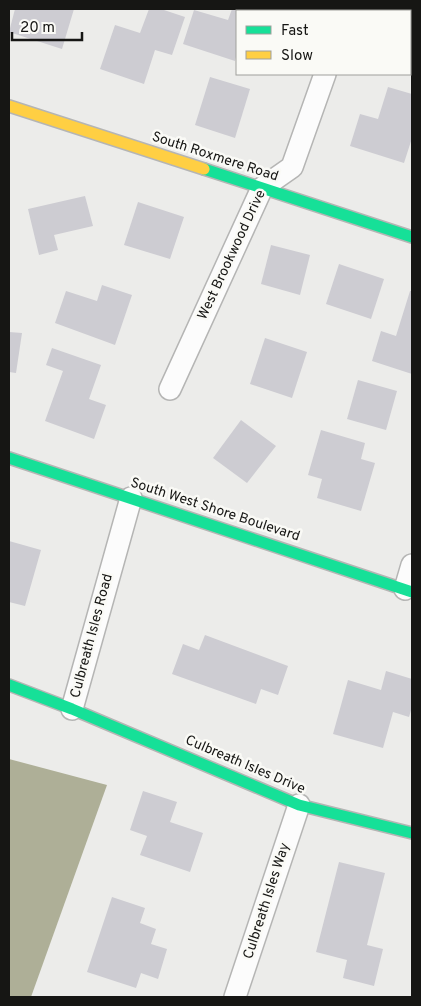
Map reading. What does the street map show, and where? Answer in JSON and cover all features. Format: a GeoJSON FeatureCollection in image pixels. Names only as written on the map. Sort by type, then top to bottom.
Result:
{"type":"FeatureCollection","features":[{"type":"Feature","properties":{"kind":"street","name":"West Brookwood Drive"},"geometry":{"type":"LineString","coordinates":[[170,389],[262,188],[292,167],[325,75]]}},
{"type":"Feature","properties":{"kind":"street","name":"South Roxmere Road"},"geometry":{"type":"LineString","coordinates":[[9,106],[412,237]]}},
{"type":"Feature","properties":{"kind":"street","name":"South West Shore Boulevard"},"geometry":{"type":"LineString","coordinates":[[9,458],[409,591]]}},
{"type":"Feature","properties":{"kind":"street","name":"Culbreath Isles Road"},"geometry":{"type":"LineString","coordinates":[[9,684],[72,709],[131,498]]}},
{"type":"Feature","properties":{"kind":"street"},"geometry":{"type":"LineString","coordinates":[[409,591],[412,565]]}},
{"type":"Feature","properties":{"kind":"street","name":"Culbreath Isles Drive"},"geometry":{"type":"LineString","coordinates":[[72,709],[299,805],[412,834]]}},
{"type":"Feature","properties":{"kind":"street","name":"Culbreath Isles Way"},"geometry":{"type":"LineString","coordinates":[[235,997],[299,805]]}},
{"type":"Feature","properties":{"kind":"shaded area"},"geometry":{"type":"Polygon","coordinates":[[[9,759],[107,785],[31,997],[9,997],[9,759]]]}},
{"type":"Feature","properties":{"kind":"building"},"geometry":{"type":"Polygon","coordinates":[[[15,9],[74,9],[62,49],[9,32],[15,9]]]}},
{"type":"Feature","properties":{"kind":"building"},"geometry":{"type":"Polygon","coordinates":[[[149,9],[161,9],[185,17],[172,55],[155,50],[144,84],[100,69],[115,25],[140,33],[149,9]]]}},
{"type":"Feature","properties":{"kind":"building"},"geometry":{"type":"Polygon","coordinates":[[[232,9],[289,9],[236,10],[235,61],[183,44],[194,10],[228,20],[232,9]]]}},
{"type":"Feature","properties":{"kind":"building"},"geometry":{"type":"Polygon","coordinates":[[[412,26],[412,58],[411,58],[412,26]]]}},
{"type":"Feature","properties":{"kind":"building"},"geometry":{"type":"Polygon","coordinates":[[[210,77],[250,89],[235,138],[195,125],[210,77]]]}},
{"type":"Feature","properties":{"kind":"building"},"geometry":{"type":"Polygon","coordinates":[[[388,87],[412,94],[412,138],[404,163],[350,146],[360,114],[378,119],[388,87]]]}},
{"type":"Feature","properties":{"kind":"building"},"geometry":{"type":"Polygon","coordinates":[[[85,196],[93,226],[54,235],[58,250],[39,255],[28,209],[85,196]]]}},
{"type":"Feature","properties":{"kind":"building"},"geometry":{"type":"Polygon","coordinates":[[[138,202],[184,217],[170,259],[124,245],[138,202]]]}},
{"type":"Feature","properties":{"kind":"building"},"geometry":{"type":"Polygon","coordinates":[[[271,245],[310,255],[300,295],[261,284],[271,245]]]}},
{"type":"Feature","properties":{"kind":"building"},"geometry":{"type":"Polygon","coordinates":[[[339,264],[384,279],[371,319],[326,304],[339,264]]]}},
{"type":"Feature","properties":{"kind":"building"},"geometry":{"type":"Polygon","coordinates":[[[102,285],[132,295],[115,345],[55,323],[66,291],[97,301],[102,285]]]}},
{"type":"Feature","properties":{"kind":"building"},"geometry":{"type":"Polygon","coordinates":[[[410,291],[412,291],[412,374],[372,361],[381,331],[396,336],[410,291]]]}},
{"type":"Feature","properties":{"kind":"building"},"geometry":{"type":"Polygon","coordinates":[[[9,332],[22,333],[16,373],[9,372],[9,332]]]}},
{"type":"Feature","properties":{"kind":"building"},"geometry":{"type":"Polygon","coordinates":[[[265,338],[307,352],[292,398],[250,384],[265,338]]]}},
{"type":"Feature","properties":{"kind":"building"},"geometry":{"type":"Polygon","coordinates":[[[52,348],[101,365],[89,399],[106,405],[94,439],[45,421],[63,371],[46,365],[52,348]]]}},
{"type":"Feature","properties":{"kind":"building"},"geometry":{"type":"Polygon","coordinates":[[[358,380],[397,391],[386,430],[347,419],[358,380]]]}},
{"type":"Feature","properties":{"kind":"building"},"geometry":{"type":"Polygon","coordinates":[[[241,420],[276,446],[247,483],[213,458],[241,420]]]}},
{"type":"Feature","properties":{"kind":"building"},"geometry":{"type":"Polygon","coordinates":[[[321,430],[365,443],[361,459],[375,463],[361,511],[317,498],[322,479],[308,475],[321,430]]]}},
{"type":"Feature","properties":{"kind":"building"},"geometry":{"type":"Polygon","coordinates":[[[9,541],[41,550],[25,606],[9,602],[9,541]]]}},
{"type":"Feature","properties":{"kind":"building"},"geometry":{"type":"Polygon","coordinates":[[[205,635],[288,666],[278,695],[261,689],[256,704],[172,674],[183,644],[199,650],[205,635]]]}},
{"type":"Feature","properties":{"kind":"building"},"geometry":{"type":"Polygon","coordinates":[[[386,671],[412,679],[412,707],[409,717],[393,712],[383,748],[333,734],[348,680],[381,690],[386,671]]]}},
{"type":"Feature","properties":{"kind":"building"},"geometry":{"type":"Polygon","coordinates":[[[143,791],[177,802],[170,822],[203,833],[190,872],[140,855],[147,836],[130,830],[143,791]]]}},
{"type":"Feature","properties":{"kind":"building"},"geometry":{"type":"Polygon","coordinates":[[[339,862],[385,873],[367,945],[383,949],[374,986],[343,978],[347,960],[316,952],[339,862]]]}},
{"type":"Feature","properties":{"kind":"building"},"geometry":{"type":"Polygon","coordinates":[[[112,897],[145,908],[140,923],[156,929],[151,944],[167,949],[158,979],[141,973],[136,988],[87,972],[112,897]]]}},
{"type":"Feature","properties":{"kind":"traffic: fast"},"geometry":{"type":"LineString","coordinates":[[204,169],[412,237]]}},
{"type":"Feature","properties":{"kind":"traffic: fast"},"geometry":{"type":"LineString","coordinates":[[9,458],[412,592]]}},
{"type":"Feature","properties":{"kind":"traffic: fast"},"geometry":{"type":"LineString","coordinates":[[9,685],[72,709],[299,805],[412,833]]}},
{"type":"Feature","properties":{"kind":"traffic: slow"},"geometry":{"type":"LineString","coordinates":[[9,106],[204,169]]}}]}
